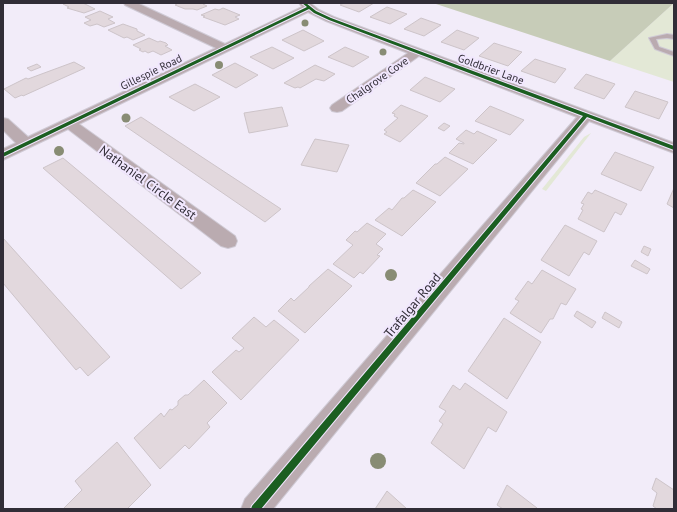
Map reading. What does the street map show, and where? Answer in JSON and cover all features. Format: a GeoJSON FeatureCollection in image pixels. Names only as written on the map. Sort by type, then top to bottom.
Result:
{"type":"FeatureCollection","features":[{"type":"Feature","properties":{"kind":"street"},"geometry":{"type":"LineString","coordinates":[[128,3],[223,48]]}},
{"type":"Feature","properties":{"kind":"street","name":"Gillespie Road"},"geometry":{"type":"LineString","coordinates":[[3,155],[223,48],[306,5]]}},
{"type":"Feature","properties":{"kind":"street","name":"Goldbrier Lane"},"geometry":{"type":"LineString","coordinates":[[306,5],[330,19],[674,148]]}},
{"type":"Feature","properties":{"kind":"street","name":"Chalgrove Cove"},"geometry":{"type":"LineString","coordinates":[[338,108],[417,52]]}},
{"type":"Feature","properties":{"kind":"street","name":"Trafalgar Road"},"geometry":{"type":"LineString","coordinates":[[255,509],[586,115]]}},
{"type":"Feature","properties":{"kind":"street"},"geometry":{"type":"LineString","coordinates":[[3,122],[26,144]]}},
{"type":"Feature","properties":{"kind":"street","name":"Nathaniel Circle East"},"geometry":{"type":"LineString","coordinates":[[69,123],[228,241]]}},
{"type":"Feature","properties":{"kind":"lane"},"geometry":{"type":"LineString","coordinates":[[674,37],[667,36],[652,38],[657,48],[674,54]]}},
{"type":"Feature","properties":{"kind":"green space"},"geometry":{"type":"Polygon","coordinates":[[[433,3],[674,3],[610,61],[433,3]]]}},
{"type":"Feature","properties":{"kind":"green space"},"geometry":{"type":"Polygon","coordinates":[[[674,3],[674,82],[610,61],[674,3]]]}},
{"type":"Feature","properties":{"kind":"green space"},"geometry":{"type":"Polygon","coordinates":[[[591,133],[546,191],[542,189],[584,137],[591,133]]]}},
{"type":"Feature","properties":{"kind":"building"},"geometry":{"type":"Polygon","coordinates":[[[83,3],[95,9],[84,13],[67,8],[69,7],[63,4],[83,3]]]}},
{"type":"Feature","properties":{"kind":"building"},"geometry":{"type":"Polygon","coordinates":[[[174,3],[207,3],[203,4],[207,6],[197,10],[185,9],[175,5],[177,4],[174,3]]]}},
{"type":"Feature","properties":{"kind":"building"},"geometry":{"type":"Polygon","coordinates":[[[344,3],[374,3],[359,12],[340,5],[344,3]]]}},
{"type":"Feature","properties":{"kind":"building"},"geometry":{"type":"Polygon","coordinates":[[[387,7],[407,14],[390,24],[370,17],[387,7]]]}},
{"type":"Feature","properties":{"kind":"building"},"geometry":{"type":"Polygon","coordinates":[[[223,8],[240,15],[235,17],[239,19],[225,25],[201,15],[215,9],[219,10],[223,8]]]}},
{"type":"Feature","properties":{"kind":"building"},"geometry":{"type":"Polygon","coordinates":[[[100,11],[113,17],[108,19],[115,23],[104,27],[97,24],[90,26],[84,23],[91,20],[85,17],[100,11]]]}},
{"type":"Feature","properties":{"kind":"building"},"geometry":{"type":"Polygon","coordinates":[[[421,18],[441,25],[424,36],[404,29],[421,18]]]}},
{"type":"Feature","properties":{"kind":"building"},"geometry":{"type":"Polygon","coordinates":[[[123,24],[137,29],[137,31],[145,35],[133,40],[127,37],[124,38],[108,30],[123,24]]]}},
{"type":"Feature","properties":{"kind":"building"},"geometry":{"type":"Polygon","coordinates":[[[303,30],[324,41],[304,51],[282,40],[303,30]]]}},
{"type":"Feature","properties":{"kind":"building"},"geometry":{"type":"Polygon","coordinates":[[[457,30],[479,38],[464,50],[441,42],[457,30]]]}},
{"type":"Feature","properties":{"kind":"building"},"geometry":{"type":"Polygon","coordinates":[[[149,38],[158,42],[160,41],[166,43],[168,45],[165,46],[172,50],[161,55],[153,51],[148,53],[145,51],[143,52],[139,50],[141,49],[133,45],[149,38]]]}},
{"type":"Feature","properties":{"kind":"building"},"geometry":{"type":"Polygon","coordinates":[[[494,43],[522,52],[508,66],[479,56],[494,43]]]}},
{"type":"Feature","properties":{"kind":"building"},"geometry":{"type":"Polygon","coordinates":[[[272,47],[294,58],[273,69],[250,57],[272,47]]]}},
{"type":"Feature","properties":{"kind":"building"},"geometry":{"type":"Polygon","coordinates":[[[345,47],[369,57],[353,67],[328,57],[345,47]]]}},
{"type":"Feature","properties":{"kind":"building"},"geometry":{"type":"Polygon","coordinates":[[[535,59],[566,69],[555,83],[521,71],[535,59]]]}},
{"type":"Feature","properties":{"kind":"building"},"geometry":{"type":"Polygon","coordinates":[[[74,62],[85,68],[23,96],[22,95],[15,98],[4,89],[26,78],[28,79],[74,62]]]}},
{"type":"Feature","properties":{"kind":"building"},"geometry":{"type":"Polygon","coordinates":[[[235,63],[258,75],[236,88],[212,75],[235,63]]]}},
{"type":"Feature","properties":{"kind":"building"},"geometry":{"type":"Polygon","coordinates":[[[37,64],[41,67],[31,71],[27,68],[37,64]]]}},
{"type":"Feature","properties":{"kind":"building"},"geometry":{"type":"Polygon","coordinates":[[[315,65],[335,74],[324,81],[316,79],[300,88],[295,88],[284,83],[315,65]]]}},
{"type":"Feature","properties":{"kind":"building"},"geometry":{"type":"Polygon","coordinates":[[[586,74],[615,84],[604,99],[574,88],[586,74]]]}},
{"type":"Feature","properties":{"kind":"building"},"geometry":{"type":"Polygon","coordinates":[[[425,77],[455,89],[440,102],[410,90],[425,77]]]}},
{"type":"Feature","properties":{"kind":"building"},"geometry":{"type":"Polygon","coordinates":[[[195,84],[220,97],[194,111],[169,97],[195,84]]]}},
{"type":"Feature","properties":{"kind":"building"},"geometry":{"type":"Polygon","coordinates":[[[635,91],[668,102],[659,119],[625,107],[635,91]]]}},
{"type":"Feature","properties":{"kind":"building"},"geometry":{"type":"Polygon","coordinates":[[[401,105],[428,116],[400,142],[384,134],[387,132],[384,130],[398,118],[392,113],[401,105]]]}},
{"type":"Feature","properties":{"kind":"building"},"geometry":{"type":"Polygon","coordinates":[[[490,106],[524,120],[510,135],[475,121],[490,106]]]}},
{"type":"Feature","properties":{"kind":"building"},"geometry":{"type":"Polygon","coordinates":[[[282,107],[288,126],[249,133],[244,113],[282,107]]]}},
{"type":"Feature","properties":{"kind":"building"},"geometry":{"type":"Polygon","coordinates":[[[141,117],[281,209],[265,222],[125,126],[141,117]]]}},
{"type":"Feature","properties":{"kind":"building"},"geometry":{"type":"Polygon","coordinates":[[[444,123],[450,126],[444,131],[438,128],[444,123]]]}},
{"type":"Feature","properties":{"kind":"building"},"geometry":{"type":"Polygon","coordinates":[[[466,130],[474,134],[477,131],[497,140],[473,164],[449,153],[459,143],[464,144],[456,139],[466,130]]]}},
{"type":"Feature","properties":{"kind":"building"},"geometry":{"type":"Polygon","coordinates":[[[315,139],[349,145],[337,172],[301,165],[315,139]]]}},
{"type":"Feature","properties":{"kind":"building"},"geometry":{"type":"Polygon","coordinates":[[[615,152],[654,167],[641,191],[601,174],[615,152]]]}},
{"type":"Feature","properties":{"kind":"building"},"geometry":{"type":"Polygon","coordinates":[[[445,157],[468,169],[440,196],[416,183],[435,164],[445,157]]]}},
{"type":"Feature","properties":{"kind":"building"},"geometry":{"type":"Polygon","coordinates":[[[63,158],[201,273],[181,289],[43,168],[63,158]]]}},
{"type":"Feature","properties":{"kind":"building"},"geometry":{"type":"Polygon","coordinates":[[[674,188],[674,208],[667,204],[674,188]]]}},
{"type":"Feature","properties":{"kind":"building"},"geometry":{"type":"Polygon","coordinates":[[[413,190],[436,202],[402,236],[375,220],[389,208],[392,210],[402,198],[413,190]]]}},
{"type":"Feature","properties":{"kind":"building"},"geometry":{"type":"Polygon","coordinates":[[[595,190],[627,204],[621,215],[615,212],[604,232],[578,219],[583,210],[581,209],[584,204],[581,203],[588,192],[592,194],[595,190]]]}},
{"type":"Feature","properties":{"kind":"building"},"geometry":{"type":"Polygon","coordinates":[[[367,223],[386,234],[376,244],[383,249],[377,255],[380,256],[363,274],[360,272],[354,278],[333,264],[353,245],[346,240],[355,231],[357,232],[367,223]]]}},
{"type":"Feature","properties":{"kind":"building"},"geometry":{"type":"Polygon","coordinates":[[[565,225],[597,241],[589,255],[584,252],[569,276],[541,260],[565,225]]]}},
{"type":"Feature","properties":{"kind":"building"},"geometry":{"type":"Polygon","coordinates":[[[3,238],[110,357],[88,376],[80,367],[76,370],[3,283],[3,238]]]}},
{"type":"Feature","properties":{"kind":"building"},"geometry":{"type":"Polygon","coordinates":[[[644,246],[651,249],[648,256],[641,252],[644,246]]]}},
{"type":"Feature","properties":{"kind":"building"},"geometry":{"type":"Polygon","coordinates":[[[635,260],[650,269],[647,274],[631,266],[635,260]]]}},
{"type":"Feature","properties":{"kind":"building"},"geometry":{"type":"Polygon","coordinates":[[[328,269],[352,286],[305,333],[278,311],[291,298],[294,301],[328,269]]]}},
{"type":"Feature","properties":{"kind":"building"},"geometry":{"type":"Polygon","coordinates":[[[542,270],[576,289],[566,305],[561,303],[553,319],[550,319],[541,333],[510,313],[519,301],[515,299],[528,281],[532,284],[542,270]]]}},
{"type":"Feature","properties":{"kind":"building"},"geometry":{"type":"Polygon","coordinates":[[[577,311],[596,322],[592,328],[574,316],[577,311]]]}},
{"type":"Feature","properties":{"kind":"building"},"geometry":{"type":"Polygon","coordinates":[[[605,312],[622,322],[619,328],[602,318],[605,312]]]}},
{"type":"Feature","properties":{"kind":"building"},"geometry":{"type":"Polygon","coordinates":[[[254,317],[266,327],[274,320],[299,340],[241,400],[212,372],[236,350],[239,352],[244,348],[232,338],[254,317]]]}},
{"type":"Feature","properties":{"kind":"building"},"geometry":{"type":"Polygon","coordinates":[[[504,318],[541,342],[507,399],[468,371],[504,318]]]}},
{"type":"Feature","properties":{"kind":"building"},"geometry":{"type":"Polygon","coordinates":[[[204,380],[227,403],[207,423],[210,427],[189,449],[185,445],[160,469],[134,438],[161,413],[164,417],[170,409],[172,410],[178,405],[178,401],[185,395],[188,395],[204,380]]]}},
{"type":"Feature","properties":{"kind":"building"},"geometry":{"type":"Polygon","coordinates":[[[465,383],[507,412],[496,432],[488,427],[464,469],[431,443],[443,424],[439,421],[446,411],[439,407],[453,385],[460,390],[465,383]]]}},
{"type":"Feature","properties":{"kind":"building"},"geometry":{"type":"Polygon","coordinates":[[[117,442],[151,485],[127,509],[63,509],[82,490],[75,481],[117,442]]]}},
{"type":"Feature","properties":{"kind":"building"},"geometry":{"type":"Polygon","coordinates":[[[656,478],[674,490],[674,509],[657,509],[653,506],[657,493],[652,489],[656,478]]]}},
{"type":"Feature","properties":{"kind":"building"},"geometry":{"type":"Polygon","coordinates":[[[507,485],[537,509],[503,509],[497,505],[507,485]]]}},
{"type":"Feature","properties":{"kind":"building"},"geometry":{"type":"Polygon","coordinates":[[[387,491],[407,509],[375,509],[387,491]]]}},
{"type":"Feature","properties":{"kind":"cycle path"},"geometry":{"type":"LineString","coordinates":[[304,3],[315,12],[330,19],[674,148]]}},
{"type":"Feature","properties":{"kind":"cycle path"},"geometry":{"type":"LineString","coordinates":[[3,155],[308,8]]}},
{"type":"Feature","properties":{"kind":"cycle path"},"geometry":{"type":"LineString","coordinates":[[255,509],[586,115]]}}]}
